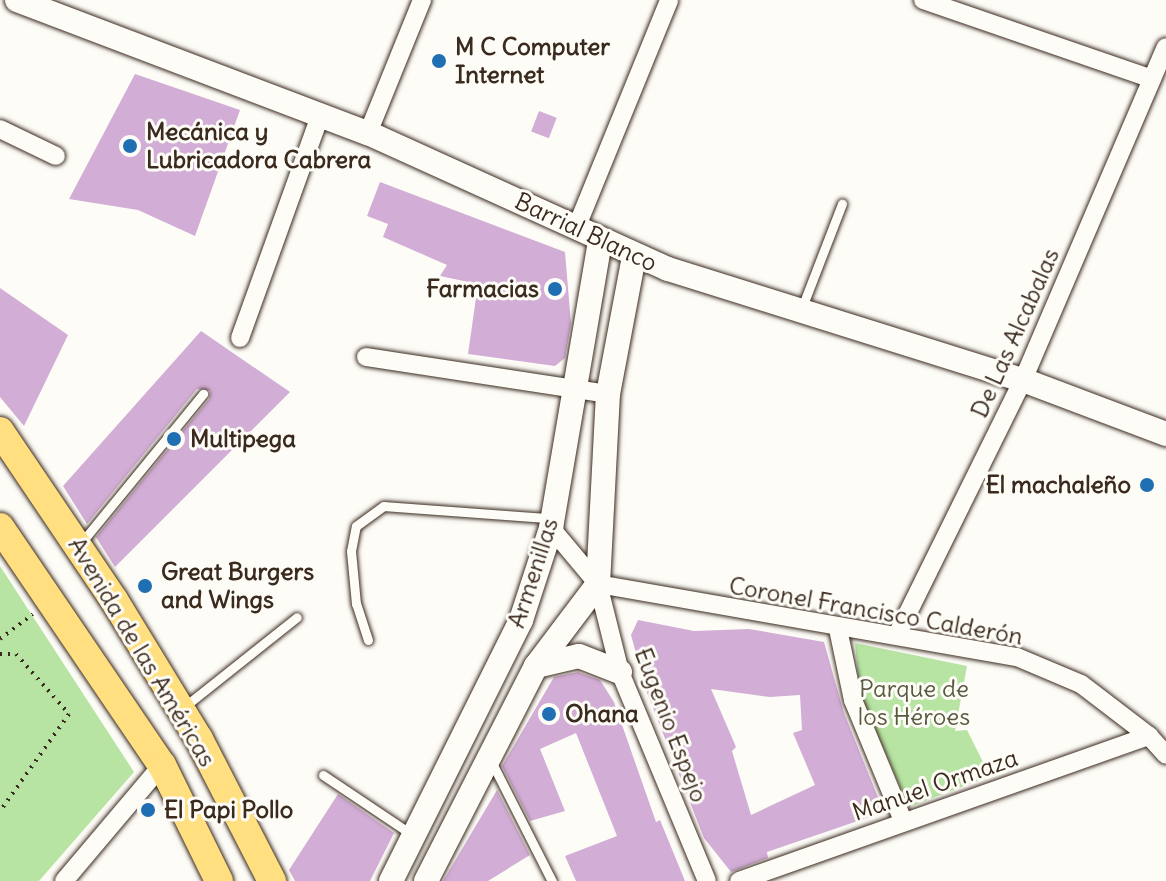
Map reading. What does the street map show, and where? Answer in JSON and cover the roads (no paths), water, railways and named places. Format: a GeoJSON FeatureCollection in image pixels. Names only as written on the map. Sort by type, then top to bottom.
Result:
{"type":"FeatureCollection","features":[{"type":"Feature","properties":{"kind":"main road","name":"Avenida de las Américas"},"geometry":{"type":"LineString","coordinates":[[0,431],[79,546],[181,709],[272,881]]}},
{"type":"Feature","properties":{"kind":"main road","name":"Avenida de las Américas"},"geometry":{"type":"LineString","coordinates":[[0,527],[162,765],[219,881]]}},
{"type":"Feature","properties":{"kind":"street","name":"Barrial Blanco"},"geometry":{"type":"LineString","coordinates":[[17,0],[368,133],[577,226],[600,241],[634,256],[1023,380],[1166,434]]}},
{"type":"Feature","properties":{"kind":"street"},"geometry":{"type":"LineString","coordinates":[[368,133],[422,0]]}},
{"type":"Feature","properties":{"kind":"street"},"geometry":{"type":"LineString","coordinates":[[577,226],[669,0]]}},
{"type":"Feature","properties":{"kind":"street"},"geometry":{"type":"LineString","coordinates":[[923,0],[1152,79]]}},
{"type":"Feature","properties":{"kind":"street","name":"De Las Alcabalas"},"geometry":{"type":"LineString","coordinates":[[897,635],[1023,380],[1166,47]]}},
{"type":"Feature","properties":{"kind":"street"},"geometry":{"type":"LineString","coordinates":[[240,338],[320,116]]}},
{"type":"Feature","properties":{"kind":"street"},"geometry":{"type":"LineString","coordinates":[[0,129],[56,156]]}},
{"type":"Feature","properties":{"kind":"street","name":"Armenillas"},"geometry":{"type":"LineString","coordinates":[[391,881],[521,620],[552,523],[600,241]]}},
{"type":"Feature","properties":{"kind":"street"},"geometry":{"type":"LineString","coordinates":[[598,584],[608,394],[634,256]]}},
{"type":"Feature","properties":{"kind":"street"},"geometry":{"type":"LineString","coordinates":[[366,357],[608,394]]}},
{"type":"Feature","properties":{"kind":"street"},"geometry":{"type":"LineString","coordinates":[[552,523],[598,584]]}},
{"type":"Feature","properties":{"kind":"street","name":"Armenillas"},"geometry":{"type":"LineString","coordinates":[[426,881],[536,666],[598,584]]}},
{"type":"Feature","properties":{"kind":"street","name":"Coronel Francisco Calderón"},"geometry":{"type":"LineString","coordinates":[[598,584],[838,629],[897,635],[1017,657],[1081,684],[1149,736],[1166,755]]}},
{"type":"Feature","properties":{"kind":"street","name":"Eugenio Espejo"},"geometry":{"type":"LineString","coordinates":[[598,584],[620,672],[707,881]]}},
{"type":"Feature","properties":{"kind":"street"},"geometry":{"type":"LineString","coordinates":[[838,629],[853,700],[903,821]]}},
{"type":"Feature","properties":{"kind":"street"},"geometry":{"type":"LineString","coordinates":[[536,666],[579,656],[620,672]]}},
{"type":"Feature","properties":{"kind":"street","name":"Manuel Ormaza"},"geometry":{"type":"LineString","coordinates":[[739,881],[1149,736]]}},
{"type":"Feature","properties":{"kind":"street"},"geometry":{"type":"LineString","coordinates":[[64,881],[162,765]]}},
{"type":"Feature","properties":{"kind":"lane"},"geometry":{"type":"LineString","coordinates":[[801,310],[842,204]]}},
{"type":"Feature","properties":{"kind":"lane"},"geometry":{"type":"LineString","coordinates":[[79,546],[203,394]]}},
{"type":"Feature","properties":{"kind":"lane"},"geometry":{"type":"LineString","coordinates":[[368,640],[356,604],[351,551],[356,526],[384,506],[552,523]]}},
{"type":"Feature","properties":{"kind":"lane"},"geometry":{"type":"LineString","coordinates":[[181,709],[297,617]]}},
{"type":"Feature","properties":{"kind":"lane"},"geometry":{"type":"LineString","coordinates":[[489,758],[552,881]]}},
{"type":"Feature","properties":{"kind":"lane"},"geometry":{"type":"LineString","coordinates":[[323,775],[414,836]]}},
{"type":"Feature","properties":{"kind":"place","name":"M C Computer Internet"},"geometry":{"type":"Point","coordinates":[439,61]}},
{"type":"Feature","properties":{"kind":"place","name":"Mecánica y Lubricadora Cabrera"},"geometry":{"type":"Point","coordinates":[130,146]}},
{"type":"Feature","properties":{"kind":"place","name":"Farmacias"},"geometry":{"type":"Point","coordinates":[555,289]}},
{"type":"Feature","properties":{"kind":"place","name":"Multipega"},"geometry":{"type":"Point","coordinates":[174,439]}},
{"type":"Feature","properties":{"kind":"place","name":"El machaleño"},"geometry":{"type":"Point","coordinates":[1147,485]}},
{"type":"Feature","properties":{"kind":"place","name":"Great Burgers and Wings"},"geometry":{"type":"Point","coordinates":[145,586]}},
{"type":"Feature","properties":{"kind":"place","name":"Ohana"},"geometry":{"type":"Point","coordinates":[549,714]}},
{"type":"Feature","properties":{"kind":"place","name":"El Papi Pollo"},"geometry":{"type":"Point","coordinates":[148,810]}},
{"type":"Feature","properties":{"kind":"park label","name":"Parque de los Héroes"},"geometry":{"type":"Point","coordinates":[914,703]}}]}
